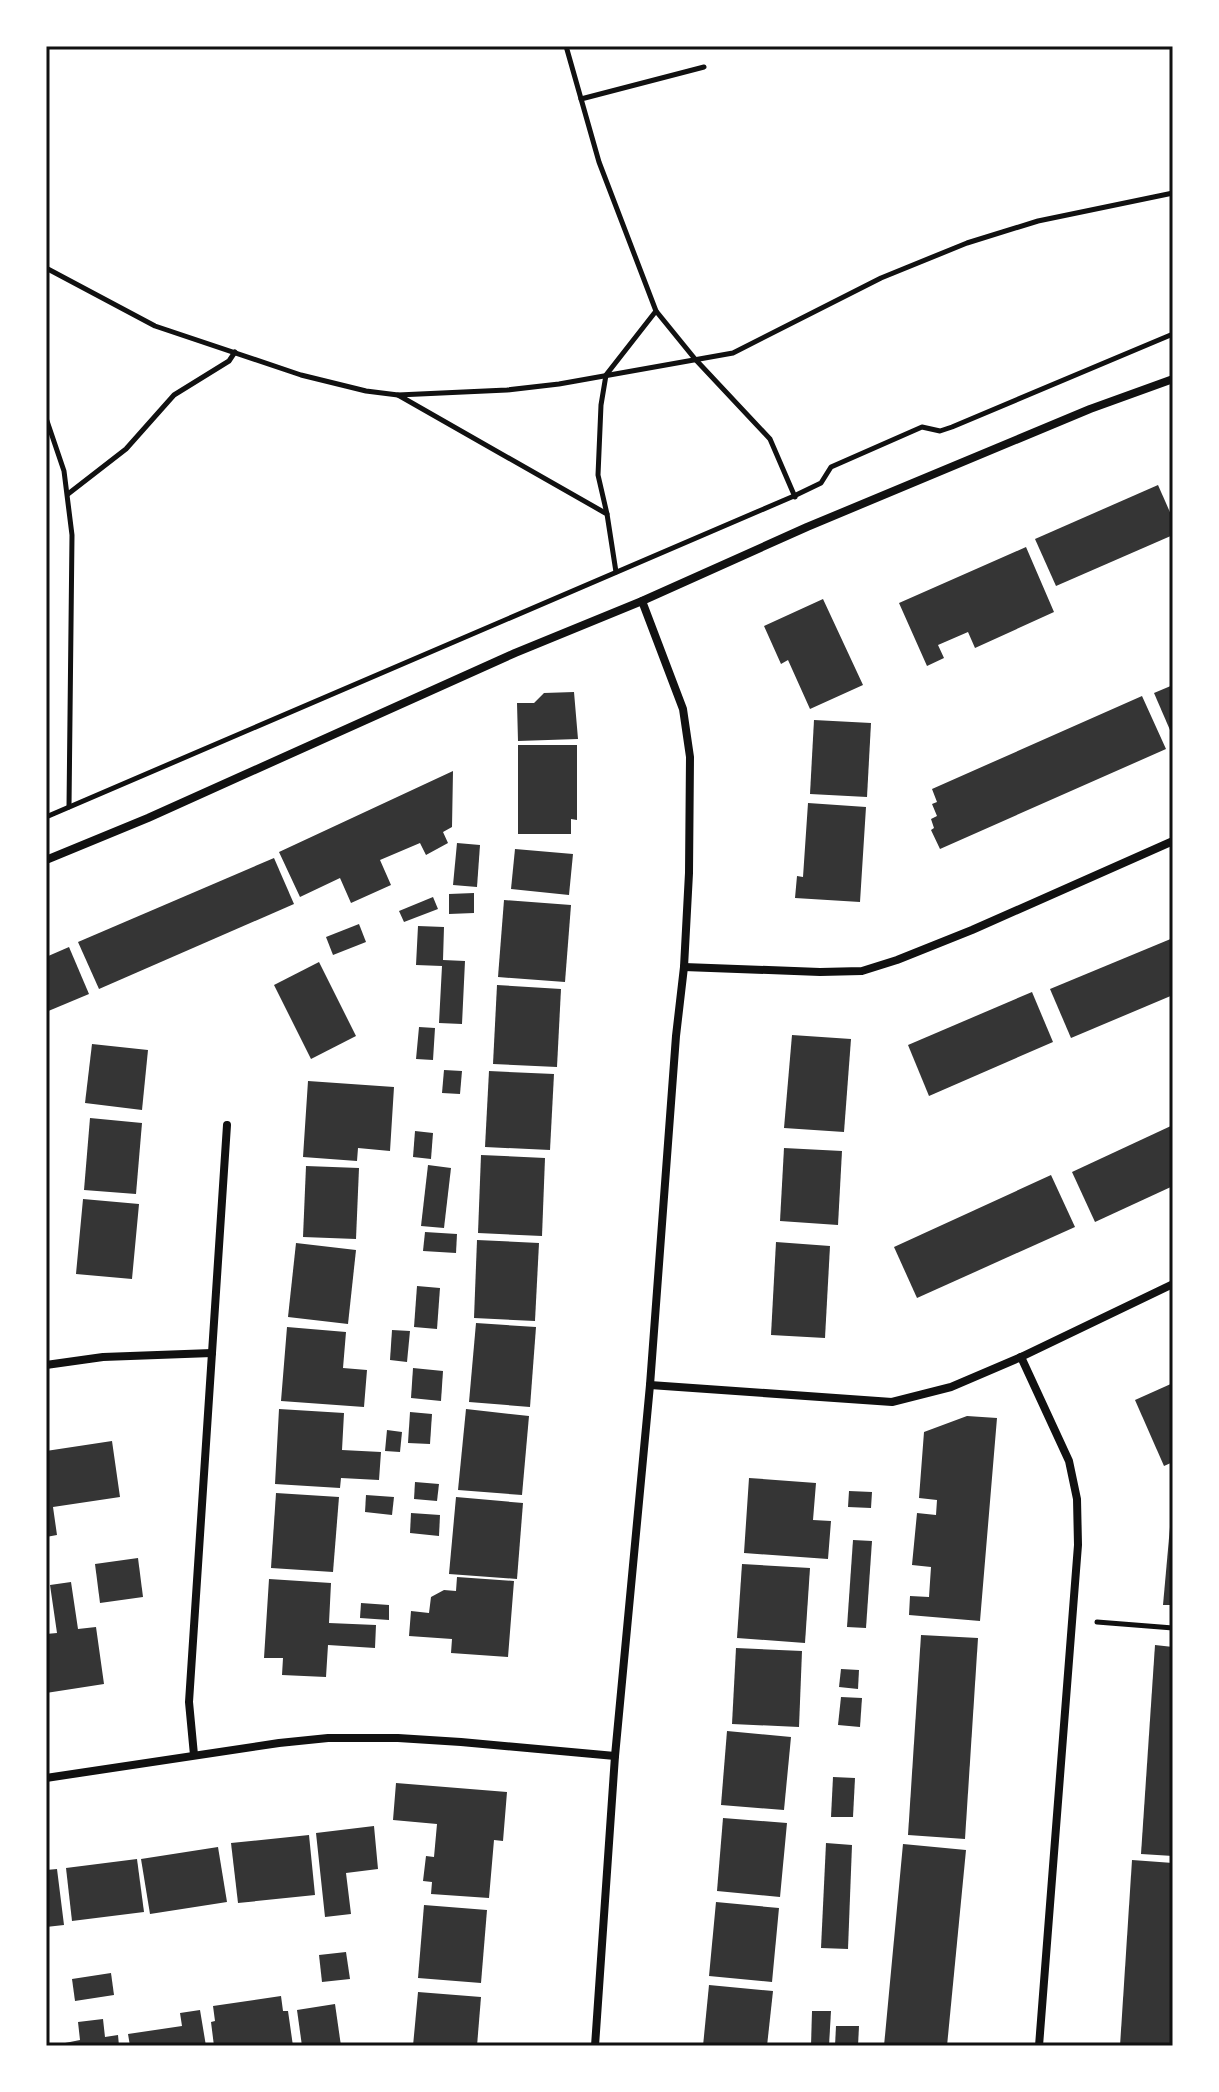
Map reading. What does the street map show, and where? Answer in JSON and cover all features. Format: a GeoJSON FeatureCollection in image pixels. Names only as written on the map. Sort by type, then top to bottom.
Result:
{"type":"FeatureCollection","features":[{"type":"Feature","properties":{"kind":"street"},"geometry":{"type":"LineString","coordinates":[[46,860],[148,818],[515,653],[642,601],[807,527],[1090,409],[1173,379]]}},
{"type":"Feature","properties":{"kind":"street"},"geometry":{"type":"LineString","coordinates":[[595,2046],[615,1756],[650,1385],[689,873],[690,757],[683,709],[642,601]]}},
{"type":"Feature","properties":{"kind":"street"},"geometry":{"type":"LineString","coordinates":[[684,967],[862,971],[972,930],[1173,841]]}},
{"type":"Feature","properties":{"kind":"street"},"geometry":{"type":"LineString","coordinates":[[194,1755],[189,1702],[227,1125]]}},
{"type":"Feature","properties":{"kind":"street"},"geometry":{"type":"LineString","coordinates":[[650,1385],[892,1402],[951,1387],[1173,1284]]}},
{"type":"Feature","properties":{"kind":"street"},"geometry":{"type":"LineString","coordinates":[[46,1365],[103,1357],[212,1353]]}},
{"type":"Feature","properties":{"kind":"street"},"geometry":{"type":"LineString","coordinates":[[1021,1357],[1069,1461],[1077,1499],[1078,1545],[1039,2046]]}},
{"type":"Feature","properties":{"kind":"street"},"geometry":{"type":"LineString","coordinates":[[46,1778],[328,1738],[398,1738],[615,1756]]}},
{"type":"Feature","properties":{"kind":"path"},"geometry":{"type":"LineString","coordinates":[[566,46],[599,162],[656,311],[695,359],[770,439],[807,527]]}},
{"type":"Feature","properties":{"kind":"path"},"geometry":{"type":"LineString","coordinates":[[581,99],[704,67]]}},
{"type":"Feature","properties":{"kind":"path"},"geometry":{"type":"LineString","coordinates":[[46,268],[155,326],[301,375],[366,391],[398,395],[507,390],[733,353],[881,278],[967,243],[1038,221],[1173,193]]}},
{"type":"Feature","properties":{"kind":"path"},"geometry":{"type":"LineString","coordinates":[[616,572],[598,475],[601,405],[606,375],[656,311]]}},
{"type":"Feature","properties":{"kind":"path"},"geometry":{"type":"LineString","coordinates":[[46,817],[794,496],[821,483],[831,467],[922,427],[940,431],[952,427],[1173,334]]}},
{"type":"Feature","properties":{"kind":"path"},"geometry":{"type":"LineString","coordinates":[[68,494],[126,449],[174,395],[229,361],[235,352]]}},
{"type":"Feature","properties":{"kind":"path"},"geometry":{"type":"LineString","coordinates":[[398,395],[607,514]]}},
{"type":"Feature","properties":{"kind":"path"},"geometry":{"type":"LineString","coordinates":[[46,418],[64,471],[72,535],[69,807]]}},
{"type":"Feature","properties":{"kind":"path"},"geometry":{"type":"LineString","coordinates":[[1072,1620],[1173,1628]]}},
{"type":"Feature","properties":{"kind":"building"},"geometry":{"type":"Polygon","coordinates":[[[1158,485],[1173,519],[1173,535],[1056,586],[1035,539],[1158,485]]]}},
{"type":"Feature","properties":{"kind":"building"},"geometry":{"type":"Polygon","coordinates":[[[1026,547],[1054,612],[975,648],[968,632],[938,645],[944,658],[927,666],[899,603],[1026,547]]]}},
{"type":"Feature","properties":{"kind":"building"},"geometry":{"type":"Polygon","coordinates":[[[823,599],[863,685],[810,709],[788,660],[781,664],[764,626],[823,599]]]}},
{"type":"Feature","properties":{"kind":"building"},"geometry":{"type":"Polygon","coordinates":[[[1173,685],[1173,737],[1154,693],[1173,685]]]}},
{"type":"Feature","properties":{"kind":"building"},"geometry":{"type":"Polygon","coordinates":[[[574,692],[578,739],[518,741],[517,703],[534,703],[544,693],[574,692]]]}},
{"type":"Feature","properties":{"kind":"building"},"geometry":{"type":"Polygon","coordinates":[[[1142,696],[1166,749],[940,849],[931,830],[934,828],[931,819],[937,816],[932,804],[937,802],[932,789],[1142,696]]]}},
{"type":"Feature","properties":{"kind":"building"},"geometry":{"type":"Polygon","coordinates":[[[814,720],[871,723],[867,797],[810,794],[814,720]]]}},
{"type":"Feature","properties":{"kind":"building"},"geometry":{"type":"Polygon","coordinates":[[[518,745],[577,745],[577,820],[571,819],[571,834],[518,834],[518,745]]]}},
{"type":"Feature","properties":{"kind":"building"},"geometry":{"type":"Polygon","coordinates":[[[453,771],[452,827],[443,832],[448,843],[426,855],[420,843],[380,860],[391,885],[351,903],[340,878],[300,897],[279,852],[453,771]]]}},
{"type":"Feature","properties":{"kind":"building"},"geometry":{"type":"Polygon","coordinates":[[[808,803],[866,807],[860,902],[795,898],[797,876],[803,877],[808,803]]]}},
{"type":"Feature","properties":{"kind":"building"},"geometry":{"type":"Polygon","coordinates":[[[457,843],[480,845],[477,887],[453,885],[457,843]]]}},
{"type":"Feature","properties":{"kind":"building"},"geometry":{"type":"Polygon","coordinates":[[[515,849],[573,854],[569,895],[511,889],[515,849]]]}},
{"type":"Feature","properties":{"kind":"building"},"geometry":{"type":"Polygon","coordinates":[[[274,858],[294,904],[99,989],[78,942],[274,858]]]}},
{"type":"Feature","properties":{"kind":"building"},"geometry":{"type":"Polygon","coordinates":[[[474,893],[474,913],[449,914],[449,894],[474,893]]]}},
{"type":"Feature","properties":{"kind":"building"},"geometry":{"type":"Polygon","coordinates":[[[433,897],[438,909],[404,922],[399,911],[433,897]]]}},
{"type":"Feature","properties":{"kind":"building"},"geometry":{"type":"Polygon","coordinates":[[[504,900],[571,905],[565,982],[498,977],[504,900]]]}},
{"type":"Feature","properties":{"kind":"building"},"geometry":{"type":"Polygon","coordinates":[[[359,924],[366,942],[333,955],[326,937],[359,924]]]}},
{"type":"Feature","properties":{"kind":"building"},"geometry":{"type":"Polygon","coordinates":[[[418,926],[444,927],[443,960],[465,961],[462,1024],[439,1023],[442,966],[416,965],[418,926]]]}},
{"type":"Feature","properties":{"kind":"building"},"geometry":{"type":"Polygon","coordinates":[[[1173,938],[1173,995],[1071,1038],[1050,989],[1173,938]]]}},
{"type":"Feature","properties":{"kind":"building"},"geometry":{"type":"Polygon","coordinates":[[[69,947],[89,994],[46,1012],[46,957],[69,947]]]}},
{"type":"Feature","properties":{"kind":"building"},"geometry":{"type":"Polygon","coordinates":[[[319,962],[356,1036],[311,1059],[274,985],[319,962]]]}},
{"type":"Feature","properties":{"kind":"building"},"geometry":{"type":"Polygon","coordinates":[[[497,985],[561,989],[557,1067],[493,1064],[497,985]]]}},
{"type":"Feature","properties":{"kind":"building"},"geometry":{"type":"Polygon","coordinates":[[[1032,992],[1053,1042],[929,1096],[908,1045],[1032,992]]]}},
{"type":"Feature","properties":{"kind":"building"},"geometry":{"type":"Polygon","coordinates":[[[419,1027],[435,1028],[433,1060],[416,1059],[419,1027]]]}},
{"type":"Feature","properties":{"kind":"building"},"geometry":{"type":"Polygon","coordinates":[[[792,1035],[851,1039],[844,1132],[784,1128],[792,1035]]]}},
{"type":"Feature","properties":{"kind":"building"},"geometry":{"type":"Polygon","coordinates":[[[92,1044],[148,1050],[142,1110],[85,1103],[92,1044]]]}},
{"type":"Feature","properties":{"kind":"building"},"geometry":{"type":"Polygon","coordinates":[[[444,1070],[462,1071],[460,1094],[442,1093],[444,1070]]]}},
{"type":"Feature","properties":{"kind":"building"},"geometry":{"type":"Polygon","coordinates":[[[489,1071],[554,1074],[550,1150],[485,1147],[489,1071]]]}},
{"type":"Feature","properties":{"kind":"building"},"geometry":{"type":"Polygon","coordinates":[[[308,1081],[394,1087],[390,1151],[358,1148],[357,1161],[303,1157],[308,1081]]]}},
{"type":"Feature","properties":{"kind":"building"},"geometry":{"type":"Polygon","coordinates":[[[90,1118],[142,1123],[136,1194],[84,1190],[90,1118]]]}},
{"type":"Feature","properties":{"kind":"building"},"geometry":{"type":"Polygon","coordinates":[[[1173,1125],[1173,1186],[1095,1222],[1072,1172],[1173,1125]]]}},
{"type":"Feature","properties":{"kind":"building"},"geometry":{"type":"Polygon","coordinates":[[[415,1131],[433,1133],[431,1159],[413,1157],[415,1131]]]}},
{"type":"Feature","properties":{"kind":"building"},"geometry":{"type":"Polygon","coordinates":[[[784,1148],[842,1151],[838,1225],[780,1221],[784,1148]]]}},
{"type":"Feature","properties":{"kind":"building"},"geometry":{"type":"Polygon","coordinates":[[[481,1155],[545,1158],[542,1236],[478,1233],[481,1155]]]}},
{"type":"Feature","properties":{"kind":"building"},"geometry":{"type":"Polygon","coordinates":[[[428,1165],[451,1168],[444,1228],[421,1226],[428,1165]]]}},
{"type":"Feature","properties":{"kind":"building"},"geometry":{"type":"Polygon","coordinates":[[[306,1166],[359,1168],[356,1239],[303,1237],[306,1166]]]}},
{"type":"Feature","properties":{"kind":"building"},"geometry":{"type":"Polygon","coordinates":[[[1051,1175],[1075,1227],[917,1298],[894,1247],[1051,1175]]]}},
{"type":"Feature","properties":{"kind":"building"},"geometry":{"type":"Polygon","coordinates":[[[83,1199],[139,1204],[132,1279],[76,1274],[83,1199]]]}},
{"type":"Feature","properties":{"kind":"building"},"geometry":{"type":"Polygon","coordinates":[[[425,1232],[457,1234],[456,1253],[423,1251],[425,1232]]]}},
{"type":"Feature","properties":{"kind":"building"},"geometry":{"type":"Polygon","coordinates":[[[477,1240],[539,1243],[535,1321],[474,1318],[477,1240]]]}},
{"type":"Feature","properties":{"kind":"building"},"geometry":{"type":"Polygon","coordinates":[[[776,1242],[830,1246],[825,1338],[771,1335],[776,1242]]]}},
{"type":"Feature","properties":{"kind":"building"},"geometry":{"type":"Polygon","coordinates":[[[296,1243],[356,1250],[348,1324],[288,1317],[296,1243]]]}},
{"type":"Feature","properties":{"kind":"building"},"geometry":{"type":"Polygon","coordinates":[[[417,1286],[440,1288],[437,1329],[414,1327],[417,1286]]]}},
{"type":"Feature","properties":{"kind":"building"},"geometry":{"type":"Polygon","coordinates":[[[476,1323],[536,1327],[530,1407],[469,1402],[476,1323]]]}},
{"type":"Feature","properties":{"kind":"building"},"geometry":{"type":"Polygon","coordinates":[[[287,1327],[346,1332],[343,1368],[367,1370],[364,1407],[281,1401],[287,1327]]]}},
{"type":"Feature","properties":{"kind":"building"},"geometry":{"type":"Polygon","coordinates":[[[392,1330],[410,1331],[407,1362],[390,1360],[392,1330]]]}},
{"type":"Feature","properties":{"kind":"building"},"geometry":{"type":"Polygon","coordinates":[[[413,1368],[443,1371],[441,1401],[411,1398],[413,1368]]]}},
{"type":"Feature","properties":{"kind":"building"},"geometry":{"type":"Polygon","coordinates":[[[1173,1383],[1173,1462],[1164,1466],[1135,1400],[1173,1383]]]}},
{"type":"Feature","properties":{"kind":"building"},"geometry":{"type":"Polygon","coordinates":[[[279,1409],[344,1413],[342,1450],[381,1452],[379,1480],[341,1478],[340,1488],[275,1484],[279,1409]]]}},
{"type":"Feature","properties":{"kind":"building"},"geometry":{"type":"Polygon","coordinates":[[[466,1409],[529,1416],[522,1495],[458,1490],[466,1409]]]}},
{"type":"Feature","properties":{"kind":"building"},"geometry":{"type":"Polygon","coordinates":[[[410,1412],[432,1414],[430,1444],[408,1443],[410,1412]]]}},
{"type":"Feature","properties":{"kind":"building"},"geometry":{"type":"Polygon","coordinates":[[[967,1416],[997,1418],[980,1621],[909,1615],[910,1596],[929,1597],[931,1567],[912,1565],[917,1513],[936,1515],[937,1500],[919,1498],[924,1432],[967,1416]]]}},
{"type":"Feature","properties":{"kind":"building"},"geometry":{"type":"Polygon","coordinates":[[[387,1430],[402,1432],[400,1452],[385,1451],[387,1430]]]}},
{"type":"Feature","properties":{"kind":"building"},"geometry":{"type":"Polygon","coordinates":[[[112,1441],[120,1497],[53,1507],[57,1535],[46,1537],[46,1451],[112,1441]]]}},
{"type":"Feature","properties":{"kind":"building"},"geometry":{"type":"Polygon","coordinates":[[[749,1478],[816,1483],[813,1520],[831,1521],[828,1559],[744,1553],[749,1478]]]}},
{"type":"Feature","properties":{"kind":"building"},"geometry":{"type":"Polygon","coordinates":[[[415,1482],[439,1484],[437,1501],[414,1499],[415,1482]]]}},
{"type":"Feature","properties":{"kind":"building"},"geometry":{"type":"Polygon","coordinates":[[[849,1491],[872,1492],[871,1508],[848,1507],[849,1491]]]}},
{"type":"Feature","properties":{"kind":"building"},"geometry":{"type":"Polygon","coordinates":[[[276,1493],[339,1497],[333,1572],[271,1568],[276,1493]]]}},
{"type":"Feature","properties":{"kind":"building"},"geometry":{"type":"Polygon","coordinates":[[[366,1495],[394,1497],[392,1515],[365,1512],[366,1495]]]}},
{"type":"Feature","properties":{"kind":"building"},"geometry":{"type":"Polygon","coordinates":[[[456,1497],[523,1503],[517,1579],[449,1574],[456,1497]]]}},
{"type":"Feature","properties":{"kind":"building"},"geometry":{"type":"Polygon","coordinates":[[[411,1513],[440,1515],[439,1536],[410,1533],[411,1513]]]}},
{"type":"Feature","properties":{"kind":"building"},"geometry":{"type":"Polygon","coordinates":[[[1171,1516],[1173,1605],[1163,1605],[1171,1516]]]}},
{"type":"Feature","properties":{"kind":"building"},"geometry":{"type":"Polygon","coordinates":[[[853,1540],[872,1541],[866,1628],[847,1627],[853,1540]]]}},
{"type":"Feature","properties":{"kind":"building"},"geometry":{"type":"Polygon","coordinates":[[[138,1558],[143,1597],[100,1603],[95,1564],[138,1558]]]}},
{"type":"Feature","properties":{"kind":"building"},"geometry":{"type":"Polygon","coordinates":[[[742,1564],[810,1568],[805,1643],[737,1638],[742,1564]]]}},
{"type":"Feature","properties":{"kind":"building"},"geometry":{"type":"Polygon","coordinates":[[[457,1577],[514,1581],[508,1657],[451,1653],[452,1639],[409,1636],[411,1611],[429,1613],[431,1597],[444,1590],[456,1591],[457,1577]]]}},
{"type":"Feature","properties":{"kind":"building"},"geometry":{"type":"Polygon","coordinates":[[[269,1579],[331,1583],[329,1623],[376,1625],[375,1648],[328,1645],[326,1677],[282,1675],[283,1658],[264,1658],[269,1579]]]}},
{"type":"Feature","properties":{"kind":"building"},"geometry":{"type":"Polygon","coordinates":[[[71,1582],[78,1629],[96,1627],[104,1684],[46,1693],[46,1634],[57,1633],[50,1585],[71,1582]]]}},
{"type":"Feature","properties":{"kind":"building"},"geometry":{"type":"Polygon","coordinates":[[[361,1603],[389,1605],[389,1620],[360,1618],[361,1603]]]}},
{"type":"Feature","properties":{"kind":"building"},"geometry":{"type":"Polygon","coordinates":[[[921,1635],[978,1638],[965,1839],[908,1835],[921,1635]]]}},
{"type":"Feature","properties":{"kind":"building"},"geometry":{"type":"Polygon","coordinates":[[[1155,1645],[1173,1647],[1173,1856],[1141,1854],[1155,1645]]]}},
{"type":"Feature","properties":{"kind":"building"},"geometry":{"type":"Polygon","coordinates":[[[736,1648],[802,1651],[799,1727],[732,1724],[736,1648]]]}},
{"type":"Feature","properties":{"kind":"building"},"geometry":{"type":"Polygon","coordinates":[[[841,1669],[859,1670],[858,1689],[839,1687],[841,1669]]]}},
{"type":"Feature","properties":{"kind":"building"},"geometry":{"type":"Polygon","coordinates":[[[841,1697],[862,1698],[860,1727],[838,1725],[841,1697]]]}},
{"type":"Feature","properties":{"kind":"building"},"geometry":{"type":"Polygon","coordinates":[[[727,1731],[791,1737],[784,1810],[721,1805],[727,1731]]]}},
{"type":"Feature","properties":{"kind":"building"},"geometry":{"type":"Polygon","coordinates":[[[833,1777],[855,1778],[853,1817],[831,1817],[833,1777]]]}},
{"type":"Feature","properties":{"kind":"building"},"geometry":{"type":"Polygon","coordinates":[[[396,1783],[507,1792],[503,1841],[494,1840],[489,1898],[431,1894],[432,1882],[423,1881],[426,1856],[434,1857],[437,1824],[393,1820],[396,1783]]]}},
{"type":"Feature","properties":{"kind":"building"},"geometry":{"type":"Polygon","coordinates":[[[723,1818],[787,1823],[780,1897],[717,1891],[723,1818]]]}},
{"type":"Feature","properties":{"kind":"building"},"geometry":{"type":"Polygon","coordinates":[[[374,1826],[378,1869],[346,1873],[351,1914],[325,1917],[316,1833],[374,1826]]]}},
{"type":"Feature","properties":{"kind":"building"},"geometry":{"type":"Polygon","coordinates":[[[309,1835],[315,1895],[238,1903],[231,1843],[309,1835]]]}},
{"type":"Feature","properties":{"kind":"building"},"geometry":{"type":"Polygon","coordinates":[[[826,1843],[852,1845],[848,1949],[821,1948],[826,1843]]]}},
{"type":"Feature","properties":{"kind":"building"},"geometry":{"type":"Polygon","coordinates":[[[903,1844],[966,1850],[947,2046],[884,2046],[903,1844]]]}},
{"type":"Feature","properties":{"kind":"building"},"geometry":{"type":"Polygon","coordinates":[[[218,1847],[227,1902],[150,1914],[141,1859],[218,1847]]]}},
{"type":"Feature","properties":{"kind":"building"},"geometry":{"type":"Polygon","coordinates":[[[137,1859],[144,1912],[72,1921],[66,1868],[137,1859]]]}},
{"type":"Feature","properties":{"kind":"building"},"geometry":{"type":"Polygon","coordinates":[[[1132,1860],[1173,1863],[1173,2046],[1120,2046],[1132,1860]]]}},
{"type":"Feature","properties":{"kind":"building"},"geometry":{"type":"Polygon","coordinates":[[[57,1869],[64,1925],[46,1927],[46,1870],[57,1869]]]}},
{"type":"Feature","properties":{"kind":"building"},"geometry":{"type":"Polygon","coordinates":[[[716,1902],[779,1908],[772,1982],[709,1976],[716,1902]]]}},
{"type":"Feature","properties":{"kind":"building"},"geometry":{"type":"Polygon","coordinates":[[[424,1905],[487,1910],[481,1983],[418,1978],[424,1905]]]}},
{"type":"Feature","properties":{"kind":"building"},"geometry":{"type":"Polygon","coordinates":[[[346,1952],[350,1979],[322,1982],[319,1955],[346,1952]]]}},
{"type":"Feature","properties":{"kind":"building"},"geometry":{"type":"Polygon","coordinates":[[[111,1973],[114,1995],[75,2001],[72,1979],[111,1973]]]}},
{"type":"Feature","properties":{"kind":"building"},"geometry":{"type":"Polygon","coordinates":[[[709,1985],[773,1991],[767,2046],[703,2046],[709,1985]]]}},
{"type":"Feature","properties":{"kind":"building"},"geometry":{"type":"Polygon","coordinates":[[[418,1992],[481,1997],[477,2046],[413,2046],[418,1992]]]}},
{"type":"Feature","properties":{"kind":"building"},"geometry":{"type":"Polygon","coordinates":[[[281,1996],[283,2011],[288,2011],[293,2046],[214,2046],[213,2006],[281,1996]]]}},
{"type":"Feature","properties":{"kind":"building"},"geometry":{"type":"Polygon","coordinates":[[[335,2004],[341,2046],[302,2046],[297,2010],[335,2004]]]}},
{"type":"Feature","properties":{"kind":"building"},"geometry":{"type":"Polygon","coordinates":[[[200,2010],[206,2046],[130,2046],[128,2034],[182,2026],[180,2013],[200,2010]]]}},
{"type":"Feature","properties":{"kind":"building"},"geometry":{"type":"Polygon","coordinates":[[[812,2011],[831,2011],[829,2046],[811,2046],[812,2011]]]}},
{"type":"Feature","properties":{"kind":"building"},"geometry":{"type":"Polygon","coordinates":[[[103,2019],[105,2037],[118,2035],[119,2046],[50,2046],[80,2040],[78,2022],[103,2019]]]}},
{"type":"Feature","properties":{"kind":"building"},"geometry":{"type":"Polygon","coordinates":[[[836,2026],[859,2026],[858,2046],[835,2046],[836,2026]]]}}]}
